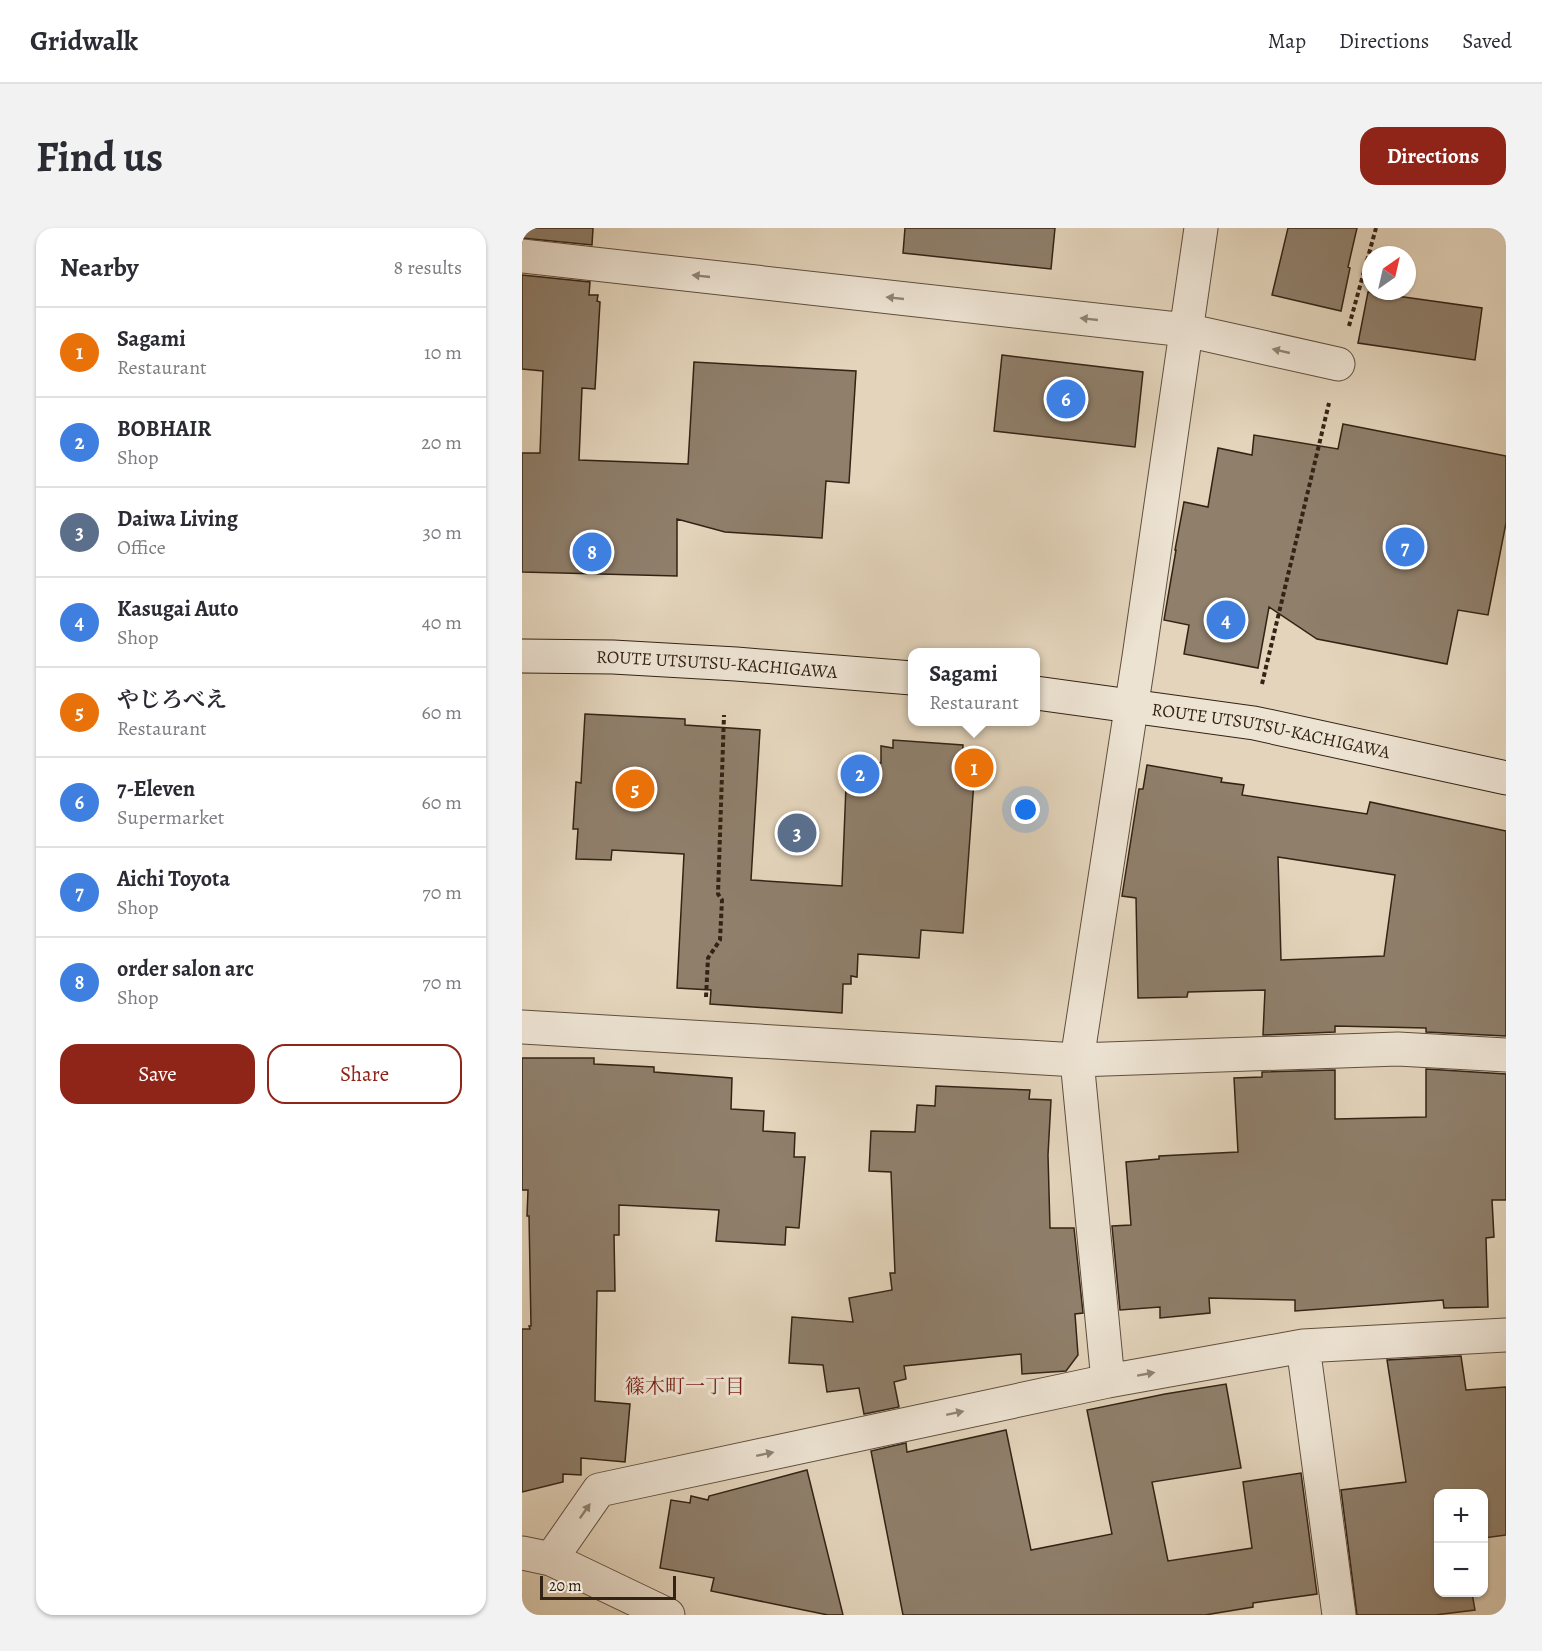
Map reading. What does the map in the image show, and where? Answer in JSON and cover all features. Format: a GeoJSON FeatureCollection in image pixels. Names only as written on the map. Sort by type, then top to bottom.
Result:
{"type":"FeatureCollection","features":[{"type":"Feature","properties":{"kind":"street"},"geometry":{"type":"LineString","coordinates":[[1108,1381],[1077,1060],[1201,228]]}},
{"type":"Feature","properties":{"kind":"street"},"geometry":{"type":"LineString","coordinates":[[522,256],[1186,330],[1338,364]]}},
{"type":"Feature","properties":{"kind":"street","name":"ROUTE UTSUTSU-KACHIGAWA"},"geometry":{"type":"LineString","coordinates":[[522,656],[624,657],[908,678]]}},
{"type":"Feature","properties":{"kind":"street","name":"ROUTE UTSUTSU-KACHIGAWA"},"geometry":{"type":"LineString","coordinates":[[1040,694],[1254,723],[1506,778]]}},
{"type":"Feature","properties":{"kind":"street"},"geometry":{"type":"LineString","coordinates":[[522,1027],[1077,1060],[1398,1049],[1506,1055]]}},
{"type":"Feature","properties":{"kind":"street"},"geometry":{"type":"LineString","coordinates":[[668,1615],[537,1556],[599,1490],[1108,1381],[1303,1346],[1506,1335]]}},
{"type":"Feature","properties":{"kind":"street"},"geometry":{"type":"LineString","coordinates":[[1303,1346],[1338,1615]]}},
{"type":"Feature","properties":{"kind":"path"},"geometry":{"type":"LineString","coordinates":[[1254,723],[1338,364],[1376,228]]}},
{"type":"Feature","properties":{"kind":"path"},"geometry":{"type":"LineString","coordinates":[[705,1038],[708,958],[720,940],[722,900],[718,894],[724,715]]}},
{"type":"Feature","properties":{"kind":"building"},"geometry":{"type":"Polygon","coordinates":[[[522,228],[593,228],[592,245],[522,238],[522,228]]]}},
{"type":"Feature","properties":{"kind":"building"},"geometry":{"type":"Polygon","coordinates":[[[905,228],[1055,228],[1051,269],[903,253],[905,228]]]}},
{"type":"Feature","properties":{"kind":"building"},"geometry":{"type":"Polygon","coordinates":[[[1288,228],[1357,228],[1341,311],[1272,295],[1288,228]]]}},
{"type":"Feature","properties":{"kind":"building"},"geometry":{"type":"Polygon","coordinates":[[[522,275],[590,282],[589,295],[598,295],[597,301],[600,302],[595,389],[582,388],[579,460],[688,464],[694,362],[856,371],[849,483],[826,481],[822,538],[725,532],[677,519],[677,576],[522,572],[522,453],[540,453],[543,371],[522,369],[522,275]]]}},
{"type":"Feature","properties":{"kind":"building"},"geometry":{"type":"Polygon","coordinates":[[[1416,299],[1482,308],[1475,360],[1358,343],[1366,300],[1416,299]]]}},
{"type":"Feature","properties":{"kind":"building"},"geometry":{"type":"Polygon","coordinates":[[[1002,355],[1143,372],[1135,447],[994,431],[1002,355]]]}},
{"type":"Feature","properties":{"kind":"building"},"geometry":{"type":"Polygon","coordinates":[[[1343,424],[1506,456],[1506,523],[1488,615],[1458,610],[1447,664],[1317,639],[1269,607],[1258,668],[1184,654],[1189,625],[1164,620],[1175,550],[1184,502],[1208,507],[1218,448],[1252,455],[1254,435],[1338,449],[1343,424]]]}},
{"type":"Feature","properties":{"kind":"building"},"geometry":{"type":"Polygon","coordinates":[[[585,714],[685,719],[685,725],[760,730],[751,880],[842,886],[847,761],[881,763],[881,746],[893,748],[893,740],[963,745],[961,780],[974,781],[963,933],[921,930],[919,958],[858,954],[857,977],[851,976],[851,984],[843,984],[842,1013],[710,1004],[711,990],[677,988],[684,854],[612,850],[611,860],[576,859],[578,829],[573,829],[576,782],[581,783],[585,714]]]}},
{"type":"Feature","properties":{"kind":"building"},"geometry":{"type":"Polygon","coordinates":[[[1147,765],[1222,778],[1221,782],[1244,785],[1242,795],[1367,814],[1370,802],[1506,831],[1506,1036],[1426,1032],[1426,1028],[1335,1026],[1335,1032],[1263,1035],[1265,990],[1188,992],[1187,997],[1138,998],[1136,898],[1122,896],[1139,789],[1143,789],[1147,765]],[[1278,857],[1281,960],[1384,956],[1395,875],[1278,857]]]}},
{"type":"Feature","properties":{"kind":"building"},"geometry":{"type":"Polygon","coordinates":[[[522,1058],[594,1058],[594,1064],[654,1067],[654,1072],[732,1078],[731,1109],[764,1111],[763,1131],[795,1133],[794,1157],[805,1157],[799,1228],[786,1227],[785,1245],[716,1241],[719,1210],[619,1205],[619,1235],[614,1235],[615,1291],[597,1291],[595,1401],[630,1404],[625,1462],[581,1458],[581,1475],[563,1474],[563,1482],[522,1492],[522,1329],[530,1329],[529,1326],[531,1326],[528,1190],[522,1190],[522,1058]]]}},
{"type":"Feature","properties":{"kind":"building"},"geometry":{"type":"Polygon","coordinates":[[[1426,1069],[1506,1074],[1506,1200],[1492,1200],[1494,1237],[1486,1238],[1488,1307],[1444,1308],[1443,1300],[1295,1311],[1295,1300],[1209,1298],[1210,1313],[1160,1318],[1160,1307],[1120,1310],[1112,1226],[1131,1225],[1126,1162],[1159,1159],[1159,1156],[1238,1152],[1234,1078],[1262,1077],[1262,1072],[1335,1070],[1335,1119],[1426,1117],[1426,1069]]]}},
{"type":"Feature","properties":{"kind":"building"},"geometry":{"type":"Polygon","coordinates":[[[936,1086],[1030,1090],[1029,1099],[1051,1100],[1048,1155],[1050,1228],[1074,1228],[1083,1313],[1075,1314],[1078,1355],[1066,1371],[1022,1374],[1021,1354],[904,1366],[906,1379],[894,1382],[899,1407],[864,1414],[859,1388],[827,1392],[823,1365],[789,1363],[792,1317],[853,1322],[849,1298],[892,1290],[890,1273],[895,1273],[891,1172],[869,1171],[871,1131],[915,1132],[917,1105],[935,1106],[936,1086]]]}},
{"type":"Feature","properties":{"kind":"building"},"geometry":{"type":"Polygon","coordinates":[[[1461,1356],[1466,1390],[1506,1387],[1506,1535],[1488,1537],[1488,1489],[1434,1489],[1434,1597],[1473,1597],[1475,1610],[1435,1615],[1357,1615],[1341,1490],[1406,1482],[1387,1360],[1461,1356]]]}},
{"type":"Feature","properties":{"kind":"building"},"geometry":{"type":"Polygon","coordinates":[[[1226,1384],[1241,1468],[1152,1482],[1168,1561],[1252,1548],[1243,1482],[1301,1473],[1317,1594],[1253,1603],[1253,1607],[1205,1615],[903,1615],[871,1451],[906,1443],[907,1452],[1006,1430],[1031,1550],[1112,1534],[1087,1410],[1226,1384]]]}},
{"type":"Feature","properties":{"kind":"building"},"geometry":{"type":"Polygon","coordinates":[[[807,1470],[843,1615],[828,1615],[711,1591],[714,1578],[660,1568],[671,1500],[690,1503],[691,1496],[708,1500],[709,1496],[807,1470]]]}},
{"type":"Feature","properties":{"kind":"place","name":"7-Eleven"},"geometry":{"type":"Point","coordinates":[1066,399]}},
{"type":"Feature","properties":{"kind":"place","name":"Aichi Toyota"},"geometry":{"type":"Point","coordinates":[1405,547]}},
{"type":"Feature","properties":{"kind":"place","name":"order salon arc"},"geometry":{"type":"Point","coordinates":[592,552]}},
{"type":"Feature","properties":{"kind":"place","name":"Kasugai Auto"},"geometry":{"type":"Point","coordinates":[1226,620]}},
{"type":"Feature","properties":{"kind":"place","name":"Sagami"},"geometry":{"type":"Point","coordinates":[974,768]}},
{"type":"Feature","properties":{"kind":"place","name":"BOBHAIR"},"geometry":{"type":"Point","coordinates":[860,774]}},
{"type":"Feature","properties":{"kind":"place","name":"やじろべえ"},"geometry":{"type":"Point","coordinates":[635,789]}},
{"type":"Feature","properties":{"kind":"place","name":"Daiwa Living"},"geometry":{"type":"Point","coordinates":[797,833]}},
{"type":"Feature","properties":{"kind":"district","name":"篠木町一丁目"},"geometry":{"type":"Point","coordinates":[685,1386]}}]}
